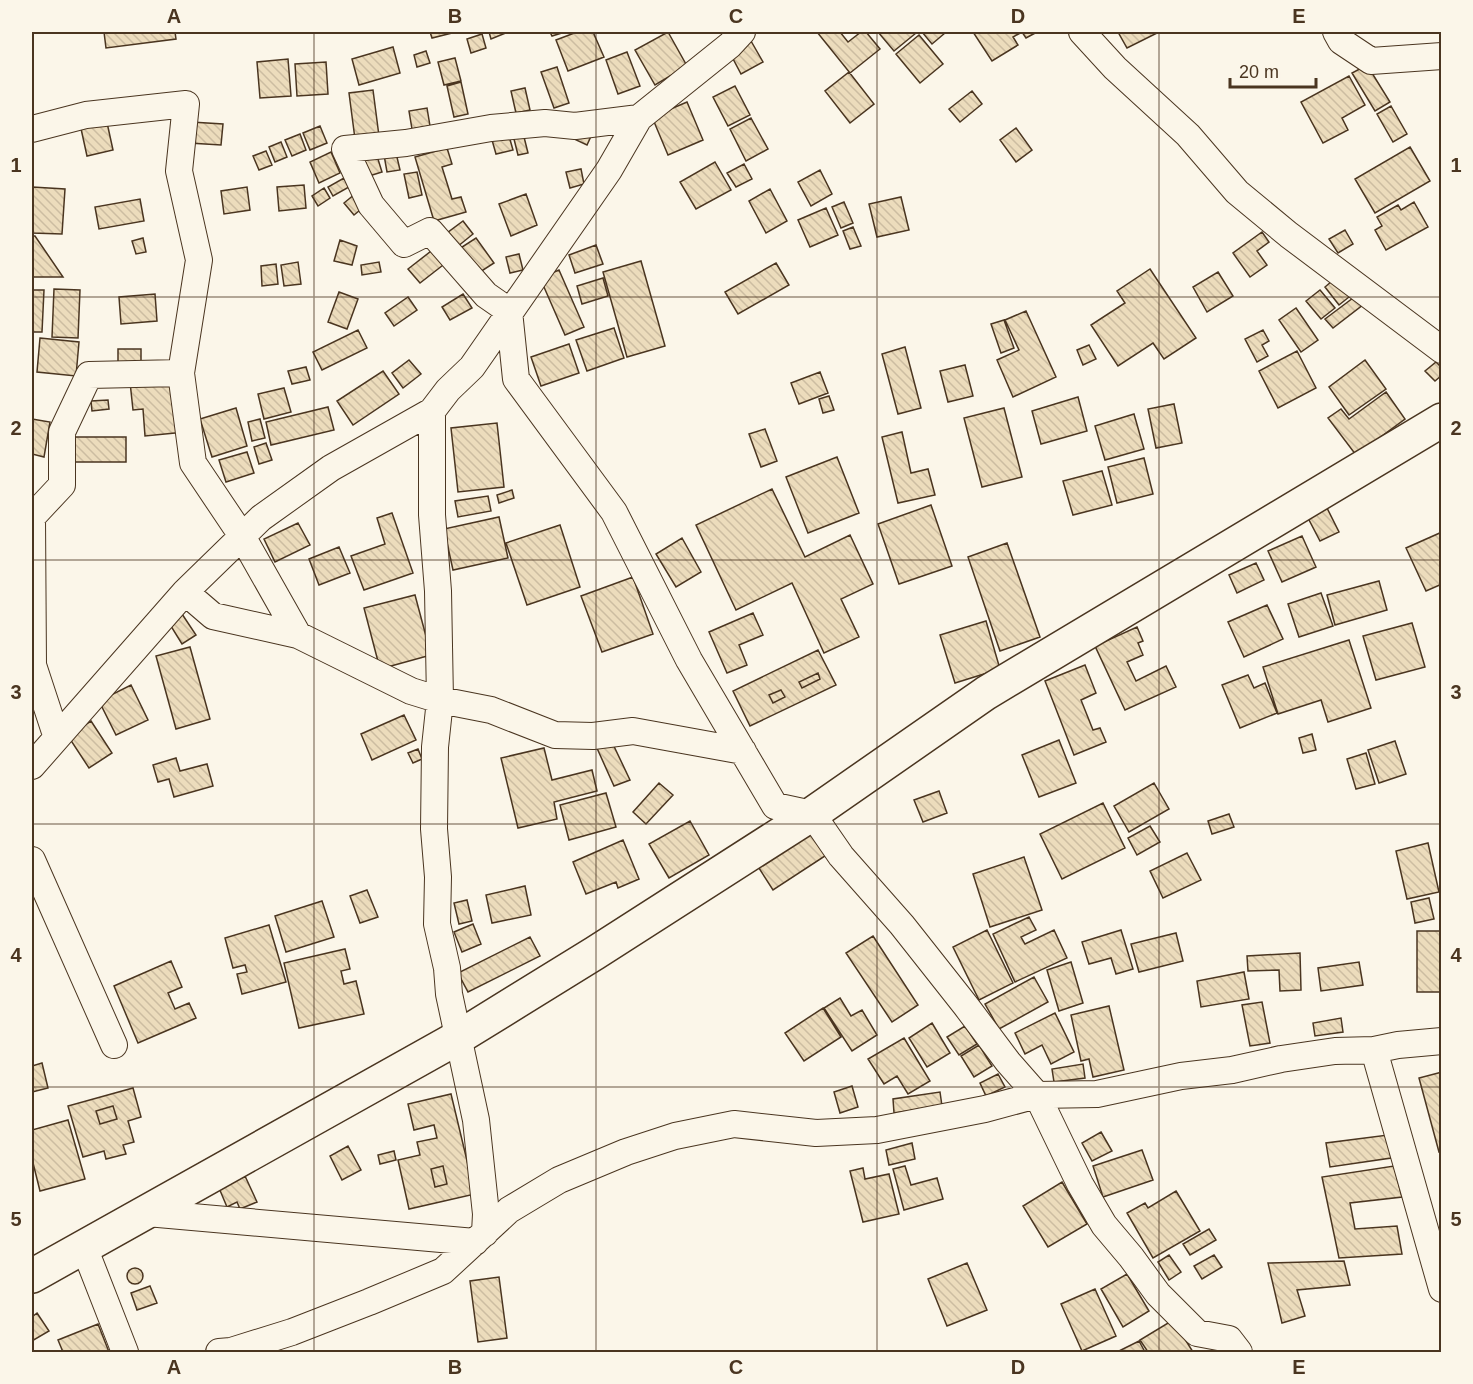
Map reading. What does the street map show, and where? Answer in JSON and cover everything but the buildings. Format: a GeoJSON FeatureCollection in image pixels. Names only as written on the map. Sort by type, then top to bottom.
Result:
{"type":"FeatureCollection","features":[{"type":"Feature","properties":{"kind":"street"},"geometry":{"type":"LineString","coordinates":[[32,766],[61,729],[185,592],[261,518],[331,468],[432,411],[448,390],[472,367],[609,170],[639,118],[730,45],[742,32]]}},
{"type":"Feature","properties":{"kind":"street"},"geometry":{"type":"LineString","coordinates":[[1082,32],[1115,68],[1188,135],[1237,192],[1289,235],[1442,350]]}},
{"type":"Feature","properties":{"kind":"street"},"geometry":{"type":"LineString","coordinates":[[1336,32],[1341,41],[1371,61],[1442,56]]}},
{"type":"Feature","properties":{"kind":"street"},"geometry":{"type":"LineString","coordinates":[[32,129],[86,115],[186,104],[179,171],[199,260],[181,373],[193,463],[242,536],[298,635]]}},
{"type":"Feature","properties":{"kind":"street"},"geometry":{"type":"LineString","coordinates":[[639,118],[575,126],[545,123],[491,128],[406,143],[345,149],[371,205],[404,244],[430,231],[486,295],[509,311],[516,379],[614,512],[689,660],[775,806],[812,814],[841,856],[902,925],[1008,1062],[1037,1095],[1104,1225],[1158,1294],[1197,1334],[1229,1339],[1239,1353]]}},
{"type":"Feature","properties":{"kind":"street"},"geometry":{"type":"LineString","coordinates":[[61,729],[33,665],[32,517],[62,485],[62,432],[89,375],[181,373]]}},
{"type":"Feature","properties":{"kind":"street"},"geometry":{"type":"LineString","coordinates":[[432,411],[432,515],[438,591],[440,700],[435,747],[434,829],[438,877],[437,924],[476,1120],[486,1214],[480,1237]]}},
{"type":"Feature","properties":{"kind":"street"},"geometry":{"type":"LineString","coordinates":[[32,1276],[459,1037],[812,814],[986,693],[1442,420]]}},
{"type":"Feature","properties":{"kind":"street"},"geometry":{"type":"LineString","coordinates":[[185,592],[213,616],[298,635],[411,691],[440,700],[491,710],[555,735],[593,736],[633,731],[743,751]]}},
{"type":"Feature","properties":{"kind":"street"},"geometry":{"type":"LineString","coordinates":[[32,746],[61,729]]}},
{"type":"Feature","properties":{"kind":"street"},"geometry":{"type":"LineString","coordinates":[[32,860],[114,1045]]}},
{"type":"Feature","properties":{"kind":"street"},"geometry":{"type":"LineString","coordinates":[[219,1353],[292,1332],[443,1271],[509,1210],[559,1180],[626,1152],[675,1136],[734,1124],[816,1133],[877,1130],[985,1109],[1037,1095],[1097,1094],[1181,1076],[1232,1070],[1281,1059],[1335,1051],[1374,1050],[1398,1045],[1442,1041]]}},
{"type":"Feature","properties":{"kind":"street"},"geometry":{"type":"LineString","coordinates":[[1374,1050],[1442,1289]]}},
{"type":"Feature","properties":{"kind":"street"},"geometry":{"type":"LineString","coordinates":[[147,1212],[480,1237]]}},
{"type":"Feature","properties":{"kind":"street"},"geometry":{"type":"LineString","coordinates":[[84,1247],[125,1353]]}}]}
